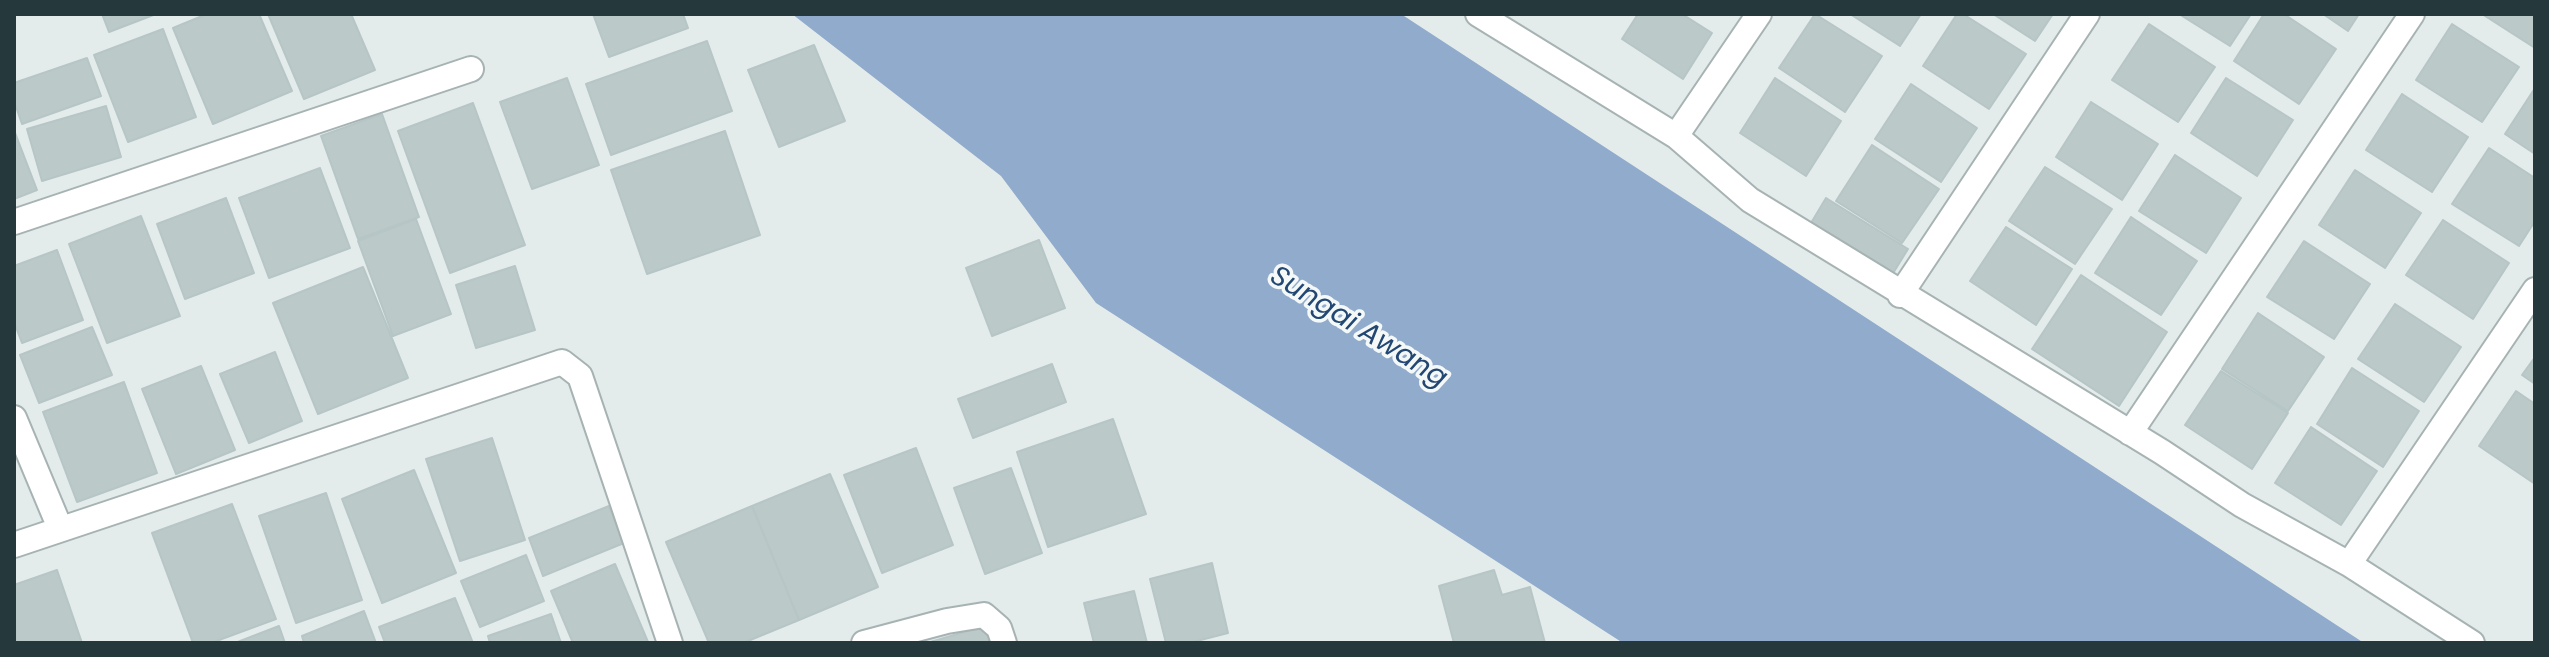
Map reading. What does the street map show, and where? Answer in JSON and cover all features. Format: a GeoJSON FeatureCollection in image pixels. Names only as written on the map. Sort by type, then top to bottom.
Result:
{"type":"FeatureCollection","features":[{"type":"Feature","properties":{"kind":"street"},"geometry":{"type":"LineString","coordinates":[[1478,14],[1676,136],[1750,200],[1900,295],[2130,433],[2242,505],[2349,564],[2472,643]]}},
{"type":"Feature","properties":{"kind":"street"},"geometry":{"type":"LineString","coordinates":[[1676,136],[1759,14]]}},
{"type":"Feature","properties":{"kind":"street"},"geometry":{"type":"LineString","coordinates":[[1900,295],[2087,14]]}},
{"type":"Feature","properties":{"kind":"street"},"geometry":{"type":"LineString","coordinates":[[2130,433],[2412,14]]}},
{"type":"Feature","properties":{"kind":"street"},"geometry":{"type":"LineString","coordinates":[[14,222],[471,69]]}},
{"type":"Feature","properties":{"kind":"street"},"geometry":{"type":"LineString","coordinates":[[2349,564],[2535,290]]}},
{"type":"Feature","properties":{"kind":"street"},"geometry":{"type":"LineString","coordinates":[[14,545],[562,362],[580,376],[670,643]]}},
{"type":"Feature","properties":{"kind":"street"},"geometry":{"type":"LineString","coordinates":[[14,418],[60,528]]}},
{"type":"Feature","properties":{"kind":"street"},"geometry":{"type":"LineString","coordinates":[[864,643],[947,621],[984,615],[999,628],[1004,643]]}},
{"type":"Feature","properties":{"kind":"water","name":"Sungai Awang"},"geometry":{"type":"Polygon","coordinates":[[[792,14],[1401,14],[2364,643],[1623,643],[1096,303],[1001,176],[792,14]]]}},
{"type":"Feature","properties":{"kind":"building"},"geometry":{"type":"Polygon","coordinates":[[[102,14],[156,14],[109,32],[102,14]]]}},
{"type":"Feature","properties":{"kind":"building"},"geometry":{"type":"Polygon","coordinates":[[[207,14],[259,14],[292,91],[213,124],[173,28],[207,14]]]}},
{"type":"Feature","properties":{"kind":"building"},"geometry":{"type":"Polygon","coordinates":[[[268,14],[351,14],[375,70],[304,99],[268,14]]]}},
{"type":"Feature","properties":{"kind":"building"},"geometry":{"type":"Polygon","coordinates":[[[593,14],[683,14],[688,28],[609,57],[593,14]]]}},
{"type":"Feature","properties":{"kind":"building"},"geometry":{"type":"Polygon","coordinates":[[[1638,14],[1682,14],[1712,33],[1683,79],[1622,39],[1638,14]]]}},
{"type":"Feature","properties":{"kind":"building"},"geometry":{"type":"Polygon","coordinates":[[[1815,14],[1882,56],[1845,112],[1779,68],[1815,14]]]}},
{"type":"Feature","properties":{"kind":"building"},"geometry":{"type":"Polygon","coordinates":[[[1850,14],[1921,14],[1900,46],[1850,14]]]}},
{"type":"Feature","properties":{"kind":"building"},"geometry":{"type":"Polygon","coordinates":[[[1957,14],[1963,14],[2026,54],[1989,109],[1923,66],[1957,14]]]}},
{"type":"Feature","properties":{"kind":"building"},"geometry":{"type":"Polygon","coordinates":[[[1993,14],[2053,14],[2035,41],[1993,14]]]}},
{"type":"Feature","properties":{"kind":"building"},"geometry":{"type":"Polygon","coordinates":[[[2179,14],[2251,14],[2230,46],[2179,14]]]}},
{"type":"Feature","properties":{"kind":"building"},"geometry":{"type":"Polygon","coordinates":[[[2264,14],[2284,14],[2336,49],[2299,104],[2234,61],[2264,14]]]}},
{"type":"Feature","properties":{"kind":"building"},"geometry":{"type":"Polygon","coordinates":[[[2323,14],[2359,14],[2348,31],[2323,14]]]}},
{"type":"Feature","properties":{"kind":"building"},"geometry":{"type":"Polygon","coordinates":[[[2482,14],[2535,14],[2535,48],[2482,14]]]}},
{"type":"Feature","properties":{"kind":"building"},"geometry":{"type":"Polygon","coordinates":[[[2149,24],[2215,67],[2178,122],[2112,80],[2149,24]]]}},
{"type":"Feature","properties":{"kind":"building"},"geometry":{"type":"Polygon","coordinates":[[[2452,24],[2519,67],[2482,122],[2416,80],[2452,24]]]}},
{"type":"Feature","properties":{"kind":"building"},"geometry":{"type":"Polygon","coordinates":[[[163,29],[196,117],[128,142],[94,55],[163,29]]]}},
{"type":"Feature","properties":{"kind":"building"},"geometry":{"type":"Polygon","coordinates":[[[707,41],[732,111],[611,155],[586,84],[707,41]]]}},
{"type":"Feature","properties":{"kind":"building"},"geometry":{"type":"Polygon","coordinates":[[[814,45],[845,121],[779,147],[748,70],[814,45]]]}},
{"type":"Feature","properties":{"kind":"building"},"geometry":{"type":"Polygon","coordinates":[[[87,58],[101,96],[22,124],[14,101],[14,83],[87,58]]]}},
{"type":"Feature","properties":{"kind":"building"},"geometry":{"type":"Polygon","coordinates":[[[567,78],[599,165],[532,189],[500,102],[567,78]]]}},
{"type":"Feature","properties":{"kind":"building"},"geometry":{"type":"Polygon","coordinates":[[[1775,78],[1841,121],[1806,176],[1740,133],[1775,78]]]}},
{"type":"Feature","properties":{"kind":"building"},"geometry":{"type":"Polygon","coordinates":[[[2226,78],[2293,120],[2257,176],[2191,133],[2226,78]]]}},
{"type":"Feature","properties":{"kind":"building"},"geometry":{"type":"Polygon","coordinates":[[[1911,84],[1977,128],[1941,182],[1875,139],[1911,84]]]}},
{"type":"Feature","properties":{"kind":"building"},"geometry":{"type":"Polygon","coordinates":[[[2535,88],[2535,154],[2505,134],[2535,88]]]}},
{"type":"Feature","properties":{"kind":"building"},"geometry":{"type":"Polygon","coordinates":[[[2402,94],[2468,137],[2432,192],[2366,150],[2402,94]]]}},
{"type":"Feature","properties":{"kind":"building"},"geometry":{"type":"Polygon","coordinates":[[[2091,102],[2158,144],[2122,200],[2056,157],[2091,102]]]}},
{"type":"Feature","properties":{"kind":"building"},"geometry":{"type":"Polygon","coordinates":[[[473,103],[525,245],[450,273],[398,131],[473,103]]]}},
{"type":"Feature","properties":{"kind":"building"},"geometry":{"type":"Polygon","coordinates":[[[106,106],[121,157],[42,181],[27,129],[106,106]]]}},
{"type":"Feature","properties":{"kind":"building"},"geometry":{"type":"Polygon","coordinates":[[[382,114],[419,217],[358,239],[321,136],[382,114]]]}},
{"type":"Feature","properties":{"kind":"building"},"geometry":{"type":"Polygon","coordinates":[[[14,130],[37,190],[14,199],[14,130]]]}},
{"type":"Feature","properties":{"kind":"building"},"geometry":{"type":"Polygon","coordinates":[[[725,131],[760,235],[647,274],[611,170],[725,131]]]}},
{"type":"Feature","properties":{"kind":"building"},"geometry":{"type":"Polygon","coordinates":[[[1872,145],[1939,189],[1902,243],[1836,201],[1872,145]]]}},
{"type":"Feature","properties":{"kind":"building"},"geometry":{"type":"Polygon","coordinates":[[[2489,148],[2535,178],[2535,221],[2519,246],[2452,204],[2489,148]]]}},
{"type":"Feature","properties":{"kind":"building"},"geometry":{"type":"Polygon","coordinates":[[[2175,155],[2241,198],[2206,253],[2139,211],[2175,155]]]}},
{"type":"Feature","properties":{"kind":"building"},"geometry":{"type":"Polygon","coordinates":[[[2045,167],[2112,209],[2075,264],[2009,221],[2045,167]]]}},
{"type":"Feature","properties":{"kind":"building"},"geometry":{"type":"Polygon","coordinates":[[[320,168],[350,248],[269,278],[239,198],[320,168]]]}},
{"type":"Feature","properties":{"kind":"building"},"geometry":{"type":"Polygon","coordinates":[[[2355,170],[2421,213],[2385,268],[2319,225],[2355,170]]]}},
{"type":"Feature","properties":{"kind":"building"},"geometry":{"type":"Polygon","coordinates":[[[226,198],[254,273],[185,299],[157,224],[226,198]]]}},
{"type":"Feature","properties":{"kind":"building"},"geometry":{"type":"Polygon","coordinates":[[[1826,198],[1908,249],[1887,283],[1805,233],[1826,198]]]}},
{"type":"Feature","properties":{"kind":"building"},"geometry":{"type":"Polygon","coordinates":[[[141,216],[180,316],[107,343],[69,244],[141,216]]]}},
{"type":"Feature","properties":{"kind":"building"},"geometry":{"type":"Polygon","coordinates":[[[2131,217],[2197,261],[2161,315],[2095,273],[2131,217]]]}},
{"type":"Feature","properties":{"kind":"building"},"geometry":{"type":"Polygon","coordinates":[[[416,219],[451,314],[393,336],[358,241],[416,219]]]}},
{"type":"Feature","properties":{"kind":"building"},"geometry":{"type":"Polygon","coordinates":[[[2443,220],[2509,263],[2473,319],[2406,275],[2443,220]]]}},
{"type":"Feature","properties":{"kind":"building"},"geometry":{"type":"Polygon","coordinates":[[[2006,227],[2072,269],[2036,325],[1970,281],[2006,227]]]}},
{"type":"Feature","properties":{"kind":"building"},"geometry":{"type":"Polygon","coordinates":[[[1039,240],[1065,308],[992,336],[966,268],[1039,240]]]}},
{"type":"Feature","properties":{"kind":"building"},"geometry":{"type":"Polygon","coordinates":[[[2304,241],[2370,284],[2334,339],[2267,297],[2304,241]]]}},
{"type":"Feature","properties":{"kind":"building"},"geometry":{"type":"Polygon","coordinates":[[[57,250],[83,320],[22,343],[14,322],[14,266],[57,250]]]}},
{"type":"Feature","properties":{"kind":"building"},"geometry":{"type":"Polygon","coordinates":[[[515,266],[535,330],[476,348],[456,285],[515,266]]]}},
{"type":"Feature","properties":{"kind":"building"},"geometry":{"type":"Polygon","coordinates":[[[363,267],[408,378],[318,414],[273,303],[363,267]]]}},
{"type":"Feature","properties":{"kind":"building"},"geometry":{"type":"Polygon","coordinates":[[[2081,275],[2167,332],[2119,406],[2032,349],[2081,275]]]}},
{"type":"Feature","properties":{"kind":"building"},"geometry":{"type":"Polygon","coordinates":[[[2395,304],[2461,347],[2424,402],[2358,359],[2395,304]]]}},
{"type":"Feature","properties":{"kind":"building"},"geometry":{"type":"Polygon","coordinates":[[[2258,313],[2324,357],[2288,411],[2222,369],[2258,313]]]}},
{"type":"Feature","properties":{"kind":"building"},"geometry":{"type":"Polygon","coordinates":[[[92,327],[112,375],[39,403],[20,355],[92,327]]]}},
{"type":"Feature","properties":{"kind":"building"},"geometry":{"type":"Polygon","coordinates":[[[275,352],[302,421],[249,443],[220,374],[275,352]]]}},
{"type":"Feature","properties":{"kind":"building"},"geometry":{"type":"Polygon","coordinates":[[[2535,357],[2535,384],[2522,375],[2535,357]]]}},
{"type":"Feature","properties":{"kind":"building"},"geometry":{"type":"Polygon","coordinates":[[[1052,364],[1066,402],[973,438],[958,399],[1052,364]]]}},
{"type":"Feature","properties":{"kind":"building"},"geometry":{"type":"Polygon","coordinates":[[[201,366],[235,450],[176,474],[142,389],[201,366]]]}},
{"type":"Feature","properties":{"kind":"building"},"geometry":{"type":"Polygon","coordinates":[[[2352,368],[2419,411],[2383,467],[2317,424],[2352,368]]]}},
{"type":"Feature","properties":{"kind":"building"},"geometry":{"type":"Polygon","coordinates":[[[2221,371],[2288,413],[2252,469],[2185,425],[2221,371]]]}},
{"type":"Feature","properties":{"kind":"building"},"geometry":{"type":"Polygon","coordinates":[[[124,382],[157,473],[77,502],[43,412],[124,382]]]}},
{"type":"Feature","properties":{"kind":"building"},"geometry":{"type":"Polygon","coordinates":[[[2516,391],[2535,404],[2535,484],[2479,446],[2516,391]]]}},
{"type":"Feature","properties":{"kind":"building"},"geometry":{"type":"Polygon","coordinates":[[[1113,419],[1146,514],[1048,547],[1017,452],[1113,419]]]}},
{"type":"Feature","properties":{"kind":"building"},"geometry":{"type":"Polygon","coordinates":[[[2311,427],[2377,471],[2341,525],[2275,483],[2311,427]]]}},
{"type":"Feature","properties":{"kind":"building"},"geometry":{"type":"Polygon","coordinates":[[[492,438],[525,540],[460,561],[426,459],[492,438]]]}},
{"type":"Feature","properties":{"kind":"building"},"geometry":{"type":"Polygon","coordinates":[[[916,448],[953,545],[882,573],[844,475],[916,448]]]}},
{"type":"Feature","properties":{"kind":"building"},"geometry":{"type":"Polygon","coordinates":[[[1011,468],[1042,553],[985,574],[954,488],[1011,468]]]}},
{"type":"Feature","properties":{"kind":"building"},"geometry":{"type":"Polygon","coordinates":[[[414,470],[456,573],[382,603],[342,499],[414,470]]]}},
{"type":"Feature","properties":{"kind":"building"},"geometry":{"type":"Polygon","coordinates":[[[830,474],[878,587],[799,620],[752,506],[830,474]]]}},
{"type":"Feature","properties":{"kind":"building"},"geometry":{"type":"Polygon","coordinates":[[[326,493],[362,600],[296,623],[259,516],[326,493]]]}},
{"type":"Feature","properties":{"kind":"building"},"geometry":{"type":"Polygon","coordinates":[[[232,504],[276,619],[211,643],[193,643],[152,533],[232,504]]]}},
{"type":"Feature","properties":{"kind":"building"},"geometry":{"type":"Polygon","coordinates":[[[609,506],[624,543],[543,576],[529,538],[609,506]]]}},
{"type":"Feature","properties":{"kind":"building"},"geometry":{"type":"Polygon","coordinates":[[[752,506],[799,620],[743,643],[709,643],[666,542],[752,506]]]}},
{"type":"Feature","properties":{"kind":"building"},"geometry":{"type":"Polygon","coordinates":[[[526,555],[544,601],[480,627],[461,581],[526,555]]]}},
{"type":"Feature","properties":{"kind":"building"},"geometry":{"type":"Polygon","coordinates":[[[1212,563],[1228,633],[1189,643],[1166,643],[1150,579],[1212,563]]]}},
{"type":"Feature","properties":{"kind":"building"},"geometry":{"type":"Polygon","coordinates":[[[615,564],[648,642],[573,643],[551,591],[615,564]]]}},
{"type":"Feature","properties":{"kind":"building"},"geometry":{"type":"Polygon","coordinates":[[[57,570],[82,643],[16,643],[14,585],[57,570]]]}},
{"type":"Feature","properties":{"kind":"building"},"geometry":{"type":"Polygon","coordinates":[[[1494,570],[1502,595],[1530,587],[1545,643],[1454,643],[1439,586],[1494,570]]]}},
{"type":"Feature","properties":{"kind":"building"},"geometry":{"type":"Polygon","coordinates":[[[1134,591],[1147,643],[1094,643],[1084,603],[1134,591]]]}},
{"type":"Feature","properties":{"kind":"building"},"geometry":{"type":"Polygon","coordinates":[[[455,598],[473,643],[385,643],[379,627],[455,598]]]}},
{"type":"Feature","properties":{"kind":"building"},"geometry":{"type":"Polygon","coordinates":[[[364,611],[376,643],[304,643],[302,636],[364,611]]]}},
{"type":"Feature","properties":{"kind":"building"},"geometry":{"type":"Polygon","coordinates":[[[551,614],[561,643],[490,643],[488,636],[551,614]]]}},
{"type":"Feature","properties":{"kind":"building"},"geometry":{"type":"Polygon","coordinates":[[[988,625],[993,643],[927,643],[988,625]]]}},
{"type":"Feature","properties":{"kind":"building"},"geometry":{"type":"Polygon","coordinates":[[[279,626],[285,643],[235,643],[279,626]]]}}]}
